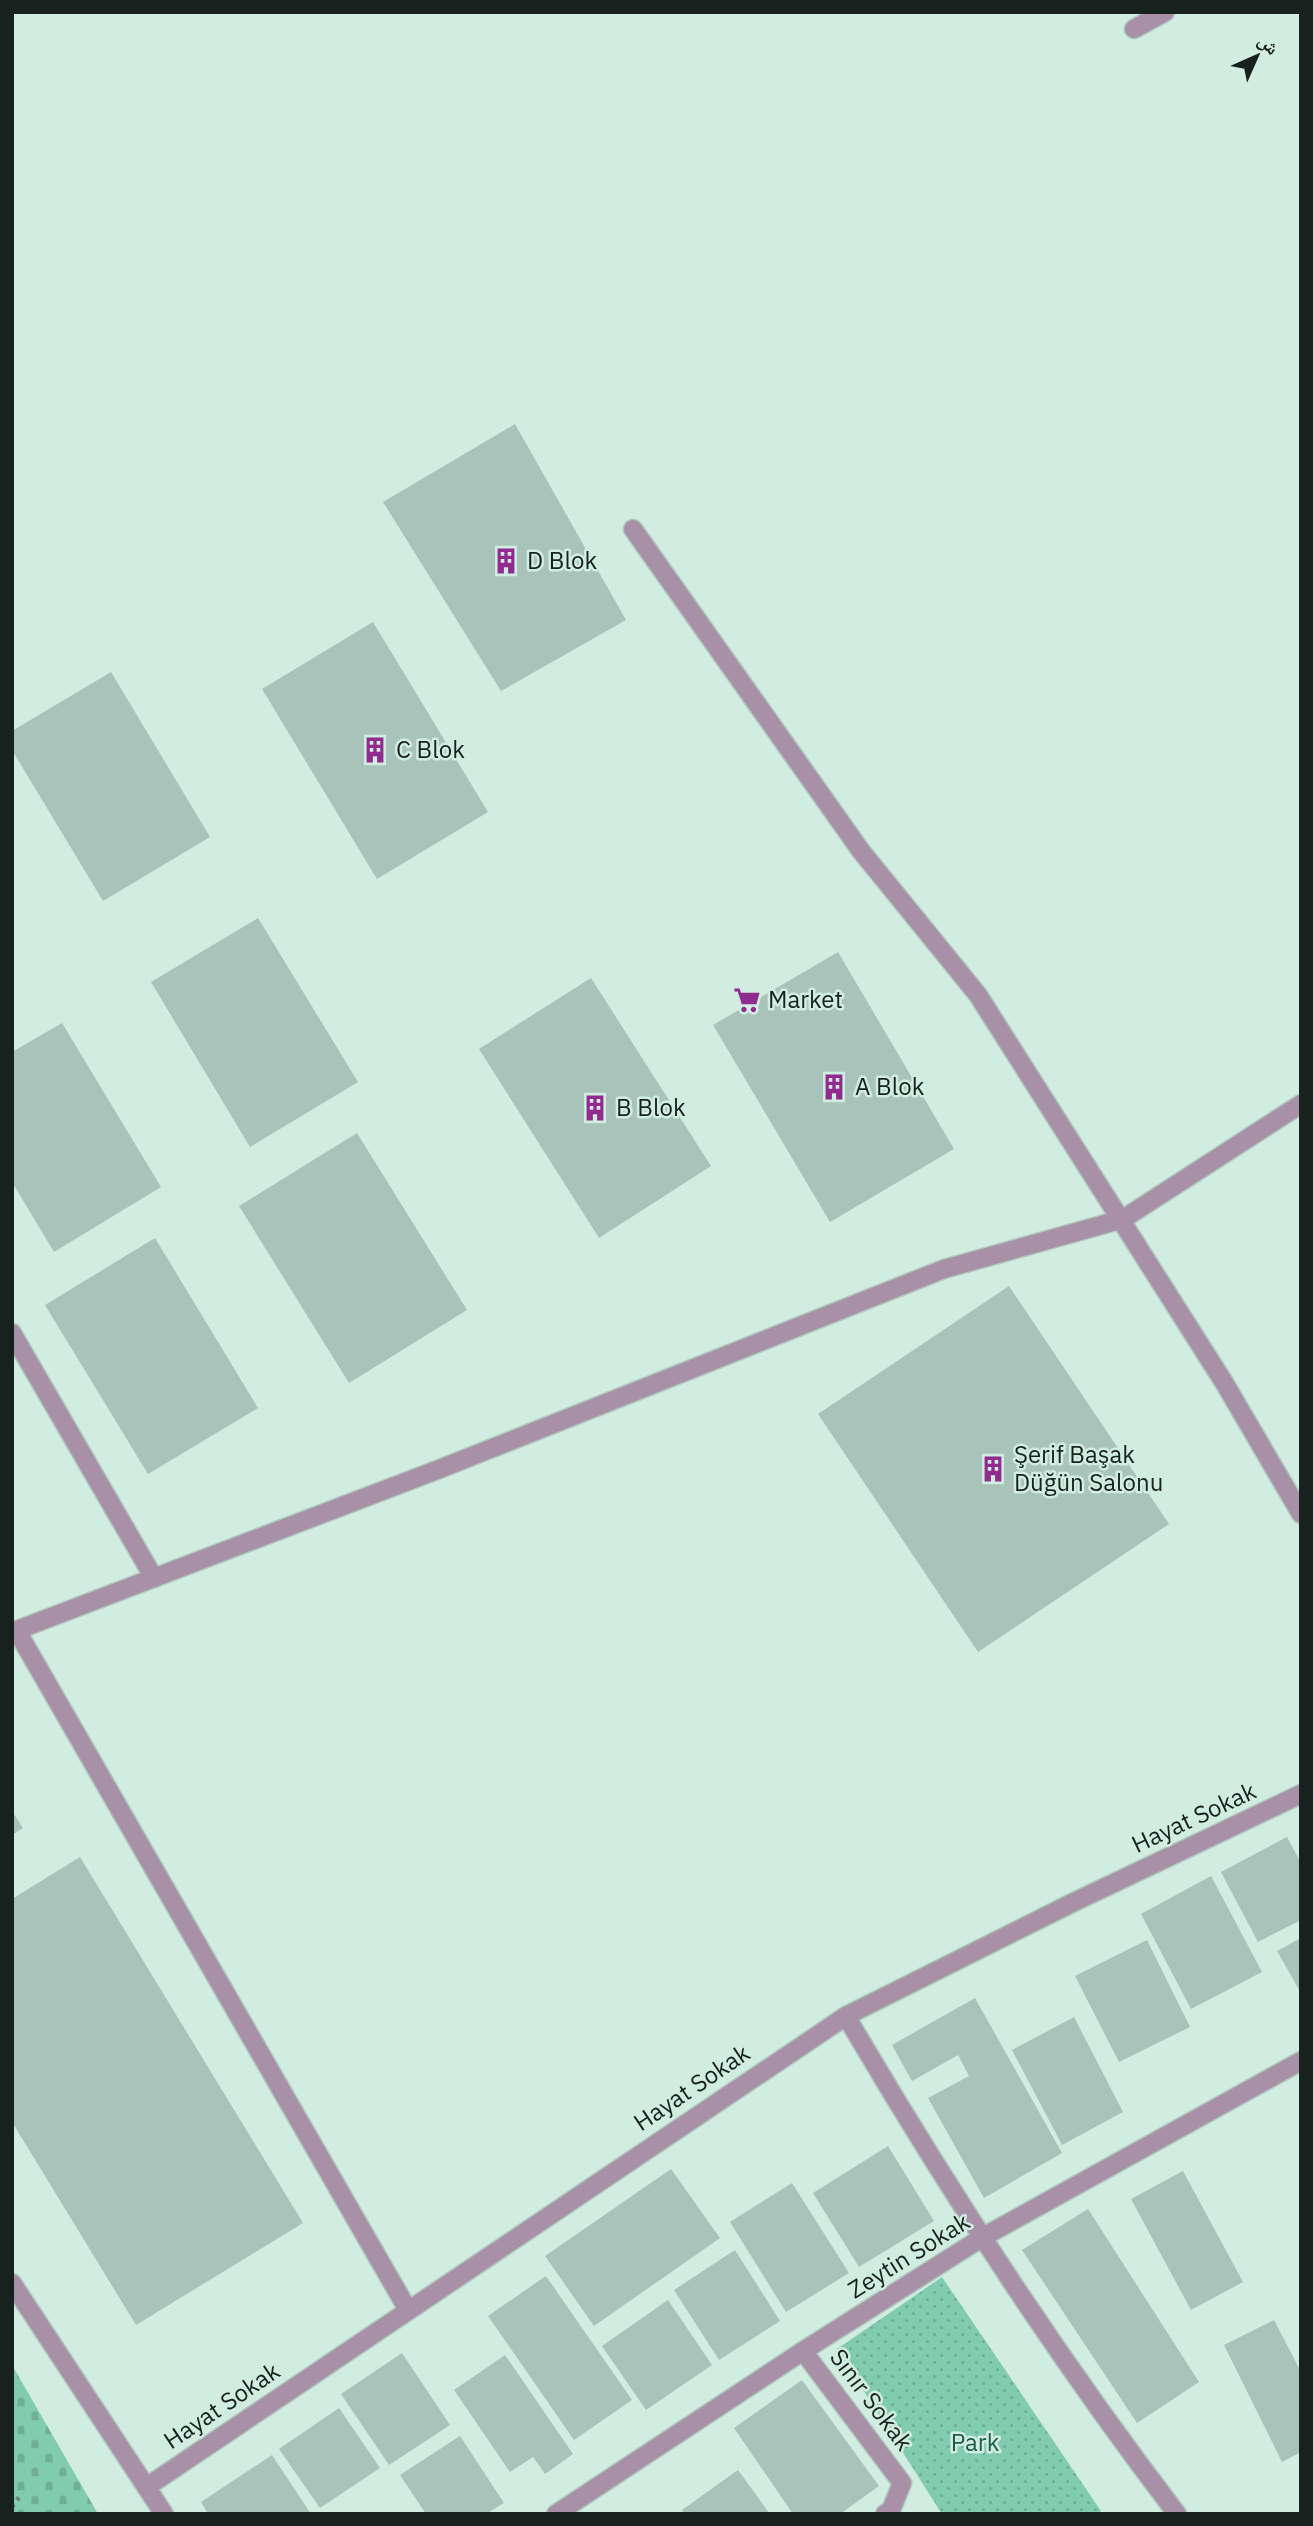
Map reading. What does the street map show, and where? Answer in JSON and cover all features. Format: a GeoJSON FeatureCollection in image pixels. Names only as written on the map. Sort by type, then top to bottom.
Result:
{"type":"FeatureCollection","features":[{"type":"Feature","properties":{"kind":"street"},"geometry":{"type":"LineString","coordinates":[[1134,29],[1165,12]]}},
{"type":"Feature","properties":{"kind":"street"},"geometry":{"type":"LineString","coordinates":[[633,529],[861,851],[978,995],[1123,1219],[1301,1514]]}},
{"type":"Feature","properties":{"kind":"street"},"geometry":{"type":"LineString","coordinates":[[408,2310],[15,1632],[437,1470],[944,1269],[1123,1219],[1301,1104]]}},
{"type":"Feature","properties":{"kind":"street"},"geometry":{"type":"LineString","coordinates":[[12,1333],[154,1578]]}},
{"type":"Feature","properties":{"kind":"street","name":"Hayat Sokak"},"geometry":{"type":"LineString","coordinates":[[148,2486],[846,2016],[1060,1909],[1301,1794]]}},
{"type":"Feature","properties":{"kind":"street"},"geometry":{"type":"LineString","coordinates":[[846,2016],[903,2113],[983,2237],[1113,2430],[1177,2514]]}},
{"type":"Feature","properties":{"kind":"street","name":"Zeytin Sokak"},"geometry":{"type":"LineString","coordinates":[[556,2514],[803,2351],[983,2237],[1301,2061]]}},
{"type":"Feature","properties":{"kind":"street"},"geometry":{"type":"LineString","coordinates":[[12,2283],[164,2514]]}},
{"type":"Feature","properties":{"kind":"street","name":"Sınır Sokak"},"geometry":{"type":"LineString","coordinates":[[803,2351],[902,2483],[891,2510],[886,2514]]}},
{"type":"Feature","properties":{"kind":"path"},"geometry":{"type":"LineString","coordinates":[[12,2507],[22,2493]]}},
{"type":"Feature","properties":{"kind":"green space","name":"Park"},"geometry":{"type":"Polygon","coordinates":[[[942,2277],[1101,2511],[1097,2514],[942,2514],[837,2349],[942,2277]]]}},
{"type":"Feature","properties":{"kind":"green space"},"geometry":{"type":"Polygon","coordinates":[[[12,2365],[98,2514],[12,2514],[12,2365]]]}},
{"type":"Feature","properties":{"kind":"building","name":"D Blok"},"geometry":{"type":"Polygon","coordinates":[[[515,424],[626,620],[501,691],[383,502],[515,424]]]}},
{"type":"Feature","properties":{"kind":"building","name":"C Blok"},"geometry":{"type":"Polygon","coordinates":[[[373,622],[488,812],[377,879],[262,689],[373,622]]]}},
{"type":"Feature","properties":{"kind":"building"},"geometry":{"type":"Polygon","coordinates":[[[111,672],[210,837],[103,901],[12,750],[12,731],[111,672]]]}},
{"type":"Feature","properties":{"kind":"building"},"geometry":{"type":"Polygon","coordinates":[[[258,918],[358,1082],[250,1147],[151,982],[258,918]]]}},
{"type":"Feature","properties":{"kind":"building","name":"A Blok"},"geometry":{"type":"Polygon","coordinates":[[[838,952],[954,1149],[830,1222],[713,1025],[838,952]]]}},
{"type":"Feature","properties":{"kind":"building","name":"B Blok"},"geometry":{"type":"Polygon","coordinates":[[[591,978],[711,1166],[599,1238],[479,1049],[591,978]]]}},
{"type":"Feature","properties":{"kind":"building"},"geometry":{"type":"Polygon","coordinates":[[[62,1023],[161,1187],[54,1252],[12,1182],[12,1052],[62,1023]]]}},
{"type":"Feature","properties":{"kind":"building"},"geometry":{"type":"Polygon","coordinates":[[[357,1133],[467,1310],[349,1383],[239,1206],[357,1133]]]}},
{"type":"Feature","properties":{"kind":"building"},"geometry":{"type":"Polygon","coordinates":[[[155,1238],[258,1408],[148,1474],[45,1305],[155,1238]]]}},
{"type":"Feature","properties":{"kind":"building","name":"Şerif Başak Düğün Salonu"},"geometry":{"type":"Polygon","coordinates":[[[1009,1286],[1169,1524],[978,1652],[818,1414],[1009,1286]]]}},
{"type":"Feature","properties":{"kind":"building"},"geometry":{"type":"Polygon","coordinates":[[[12,1811],[23,1828],[12,1835],[12,1811]]]}},
{"type":"Feature","properties":{"kind":"building"},"geometry":{"type":"Polygon","coordinates":[[[1287,1837],[1301,1863],[1301,1920],[1258,1942],[1221,1872],[1287,1837]]]}},
{"type":"Feature","properties":{"kind":"building"},"geometry":{"type":"Polygon","coordinates":[[[80,1857],[303,2223],[136,2325],[12,2122],[12,1899],[80,1857]]]}},
{"type":"Feature","properties":{"kind":"building"},"geometry":{"type":"Polygon","coordinates":[[[1211,1876],[1262,1972],[1191,2009],[1141,1914],[1211,1876]]]}},
{"type":"Feature","properties":{"kind":"building"},"geometry":{"type":"Polygon","coordinates":[[[1301,1938],[1301,1993],[1277,1951],[1301,1938]]]}},
{"type":"Feature","properties":{"kind":"building"},"geometry":{"type":"Polygon","coordinates":[[[1147,1940],[1190,2027],[1119,2062],[1075,1976],[1147,1940]]]}},
{"type":"Feature","properties":{"kind":"building"},"geometry":{"type":"Polygon","coordinates":[[[975,1998],[1062,2153],[984,2198],[928,2098],[969,2076],[958,2055],[912,2081],[892,2045],[975,1998]]]}},
{"type":"Feature","properties":{"kind":"building"},"geometry":{"type":"Polygon","coordinates":[[[1074,2017],[1123,2112],[1062,2145],[1012,2050],[1074,2017]]]}},
{"type":"Feature","properties":{"kind":"building"},"geometry":{"type":"Polygon","coordinates":[[[888,2146],[934,2221],[859,2267],[813,2193],[888,2146]]]}},
{"type":"Feature","properties":{"kind":"building"},"geometry":{"type":"Polygon","coordinates":[[[671,2169],[720,2238],[594,2326],[545,2256],[671,2169]]]}},
{"type":"Feature","properties":{"kind":"building"},"geometry":{"type":"Polygon","coordinates":[[[1183,2171],[1243,2282],[1191,2310],[1131,2199],[1183,2171]]]}},
{"type":"Feature","properties":{"kind":"building"},"geometry":{"type":"Polygon","coordinates":[[[792,2183],[849,2273],[786,2312],[730,2222],[792,2183]]]}},
{"type":"Feature","properties":{"kind":"building"},"geometry":{"type":"Polygon","coordinates":[[[1088,2209],[1199,2382],[1137,2423],[1022,2250],[1088,2209]]]}},
{"type":"Feature","properties":{"kind":"building"},"geometry":{"type":"Polygon","coordinates":[[[735,2250],[780,2321],[719,2360],[674,2290],[735,2250]]]}},
{"type":"Feature","properties":{"kind":"building"},"geometry":{"type":"Polygon","coordinates":[[[546,2276],[632,2400],[574,2440],[488,2316],[546,2276]]]}},
{"type":"Feature","properties":{"kind":"building"},"geometry":{"type":"Polygon","coordinates":[[[668,2300],[712,2365],[646,2410],[602,2346],[668,2300]]]}},
{"type":"Feature","properties":{"kind":"building"},"geometry":{"type":"Polygon","coordinates":[[[1274,2320],[1301,2372],[1301,2452],[1282,2462],[1224,2345],[1274,2320]]]}},
{"type":"Feature","properties":{"kind":"building"},"geometry":{"type":"Polygon","coordinates":[[[402,2353],[450,2425],[389,2465],[341,2394],[402,2353]]]}},
{"type":"Feature","properties":{"kind":"building"},"geometry":{"type":"Polygon","coordinates":[[[505,2355],[573,2454],[545,2474],[533,2457],[510,2472],[454,2390],[505,2355]]]}},
{"type":"Feature","properties":{"kind":"building"},"geometry":{"type":"Polygon","coordinates":[[[802,2380],[879,2486],[840,2514],[793,2514],[734,2428],[802,2380]]]}},
{"type":"Feature","properties":{"kind":"building"},"geometry":{"type":"Polygon","coordinates":[[[339,2408],[380,2468],[320,2508],[279,2449],[339,2408]]]}},
{"type":"Feature","properties":{"kind":"building"},"geometry":{"type":"Polygon","coordinates":[[[460,2436],[504,2503],[486,2514],[426,2514],[400,2475],[460,2436]]]}},
{"type":"Feature","properties":{"kind":"building"},"geometry":{"type":"Polygon","coordinates":[[[272,2455],[311,2514],[208,2514],[201,2502],[272,2455]]]}},
{"type":"Feature","properties":{"kind":"building"},"geometry":{"type":"Polygon","coordinates":[[[738,2470],[770,2514],[685,2514],[682,2510],[738,2470]]]}},
{"type":"Feature","properties":{"kind":"place","name":"D Blok"},"geometry":{"type":"Point","coordinates":[506,561]}},
{"type":"Feature","properties":{"kind":"place","name":"C Blok"},"geometry":{"type":"Point","coordinates":[375,750]}},
{"type":"Feature","properties":{"kind":"place","name":"Market"},"geometry":{"type":"Point","coordinates":[747,1000]}},
{"type":"Feature","properties":{"kind":"place","name":"A Blok"},"geometry":{"type":"Point","coordinates":[834,1087]}},
{"type":"Feature","properties":{"kind":"place","name":"B Blok"},"geometry":{"type":"Point","coordinates":[595,1108]}},
{"type":"Feature","properties":{"kind":"place","name":"Şerif Başak Düğün Salonu"},"geometry":{"type":"Point","coordinates":[993,1469]}}]}
